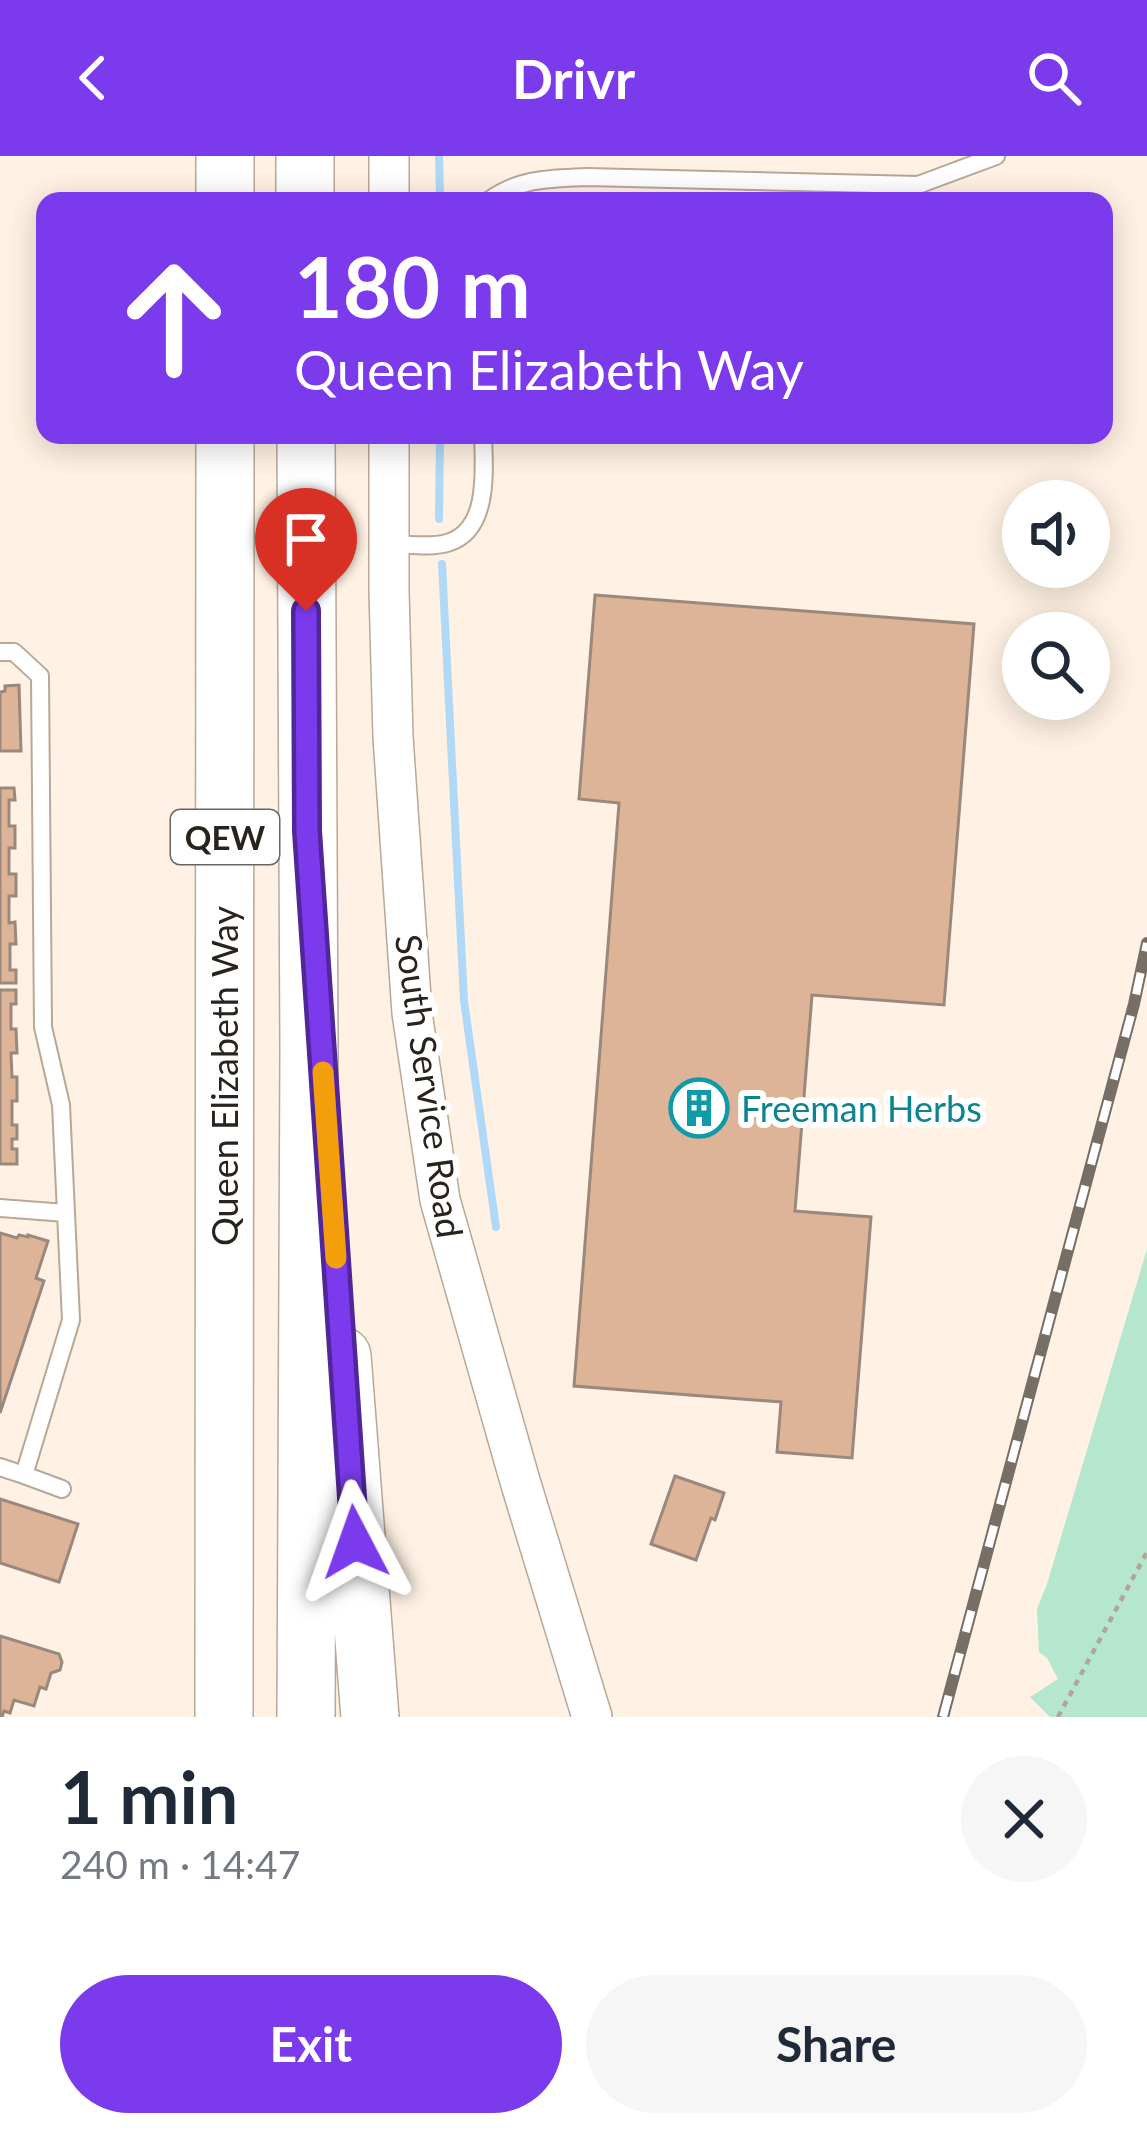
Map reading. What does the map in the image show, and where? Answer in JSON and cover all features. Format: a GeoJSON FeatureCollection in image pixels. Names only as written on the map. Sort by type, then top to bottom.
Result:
{"type":"FeatureCollection","features":[{"type":"Feature","properties":{"kind":"highway"},"geometry":{"type":"LineString","coordinates":[[225,156],[225,192]]}},
{"type":"Feature","properties":{"kind":"highway"},"geometry":{"type":"LineString","coordinates":[[305,156],[305,192]]}},
{"type":"Feature","properties":{"kind":"highway","name":"Queen Elizabeth Way"},"geometry":{"type":"LineString","coordinates":[[224,1717],[225,444]]}},
{"type":"Feature","properties":{"kind":"highway","name":"QEW"},"geometry":{"type":"LineString","coordinates":[[306,444],[306,1717]]}},
{"type":"Feature","properties":{"kind":"highway"},"geometry":{"type":"LineString","coordinates":[[307,831],[370,1717]]}},
{"type":"Feature","properties":{"kind":"street"},"geometry":{"type":"LineString","coordinates":[[388,156],[389,192]]}},
{"type":"Feature","properties":{"kind":"street","name":"South Service Road"},"geometry":{"type":"LineString","coordinates":[[389,444],[393,737],[411,994],[440,1200],[592,1717]]}},
{"type":"Feature","properties":{"kind":"lane"},"geometry":{"type":"LineString","coordinates":[[501,192],[534,181],[586,177],[918,185],[996,156]]}},
{"type":"Feature","properties":{"kind":"lane"},"geometry":{"type":"LineString","coordinates":[[389,544],[447,543],[469,529],[478,512],[483,444]]}},
{"type":"Feature","properties":{"kind":"lane"},"geometry":{"type":"LineString","coordinates":[[0,652],[14,652],[40,676],[43,1027],[61,1105],[71,1320],[24,1475]]}},
{"type":"Feature","properties":{"kind":"lane"},"geometry":{"type":"LineString","coordinates":[[0,1208],[66,1214]]}},
{"type":"Feature","properties":{"kind":"lane"},"geometry":{"type":"LineString","coordinates":[[0,1468],[62,1489]]}},
{"type":"Feature","properties":{"kind":"path"},"geometry":{"type":"LineString","coordinates":[[1058,1717],[1147,1552]]}},
{"type":"Feature","properties":{"kind":"green space"},"geometry":{"type":"Polygon","coordinates":[[[1147,1249],[1147,1717],[1050,1717],[1030,1697],[1058,1679],[1039,1652],[1037,1609],[1147,1249]]]}},
{"type":"Feature","properties":{"kind":"building","name":"Freeman Herbs"},"geometry":{"type":"Polygon","coordinates":[[[595,595],[974,624],[944,1005],[812,995],[795,1211],[871,1217],[852,1458],[777,1452],[781,1402],[574,1386],[619,803],[579,799],[595,595]]]}},
{"type":"Feature","properties":{"kind":"building"},"geometry":{"type":"Polygon","coordinates":[[[19,685],[21,751],[0,751],[0,692],[5,686],[19,685]]]}},
{"type":"Feature","properties":{"kind":"building"},"geometry":{"type":"Polygon","coordinates":[[[0,788],[14,788],[15,800],[9,800],[15,848],[9,848],[9,874],[16,874],[16,896],[9,896],[9,923],[15,922],[10,970],[16,970],[16,983],[0,983],[0,788]]]}},
{"type":"Feature","properties":{"kind":"building"},"geometry":{"type":"Polygon","coordinates":[[[0,990],[16,990],[11,1029],[16,1029],[17,1053],[11,1053],[12,1077],[17,1077],[12,1125],[17,1125],[17,1139],[12,1139],[12,1149],[17,1149],[17,1164],[0,1164],[0,990]]]}},
{"type":"Feature","properties":{"kind":"building"},"geometry":{"type":"Polygon","coordinates":[[[0,1233],[48,1241],[36,1278],[44,1281],[0,1413],[0,1233]]]}},
{"type":"Feature","properties":{"kind":"building"},"geometry":{"type":"Polygon","coordinates":[[[675,1476],[724,1493],[696,1560],[651,1544],[675,1476]]]}},
{"type":"Feature","properties":{"kind":"building"},"geometry":{"type":"Polygon","coordinates":[[[0,1499],[78,1524],[59,1582],[0,1563],[0,1499]]]}},
{"type":"Feature","properties":{"kind":"building"},"geometry":{"type":"Polygon","coordinates":[[[0,1636],[59,1654],[62,1662],[60,1670],[51,1673],[46,1689],[40,1687],[34,1706],[14,1700],[10,1713],[4,1711],[2,1717],[0,1717],[0,1636]]]}},
{"type":"Feature","properties":{"kind":"waterway"},"geometry":{"type":"LineString","coordinates":[[439,156],[440,192]]}},
{"type":"Feature","properties":{"kind":"waterway"},"geometry":{"type":"LineString","coordinates":[[439,519],[440,444]]}},
{"type":"Feature","properties":{"kind":"waterway"},"geometry":{"type":"LineString","coordinates":[[442,564],[464,1001],[496,1227]]}},
{"type":"Feature","properties":{"kind":"railway"},"geometry":{"type":"LineString","coordinates":[[943,1717],[1147,943]]}},
{"type":"Feature","properties":{"kind":"slow traffic"},"geometry":{"type":"LineString","coordinates":[[323,1072],[336,1258]]}},
{"type":"Feature","properties":{"kind":"place","name":"Freeman Herbs"},"geometry":{"type":"Point","coordinates":[699,1108]}},
{"type":"Feature","properties":{"kind":"route"},"geometry":{"type":"LineString","coordinates":[[306,611],[307,831],[355,1542]]}}]}
